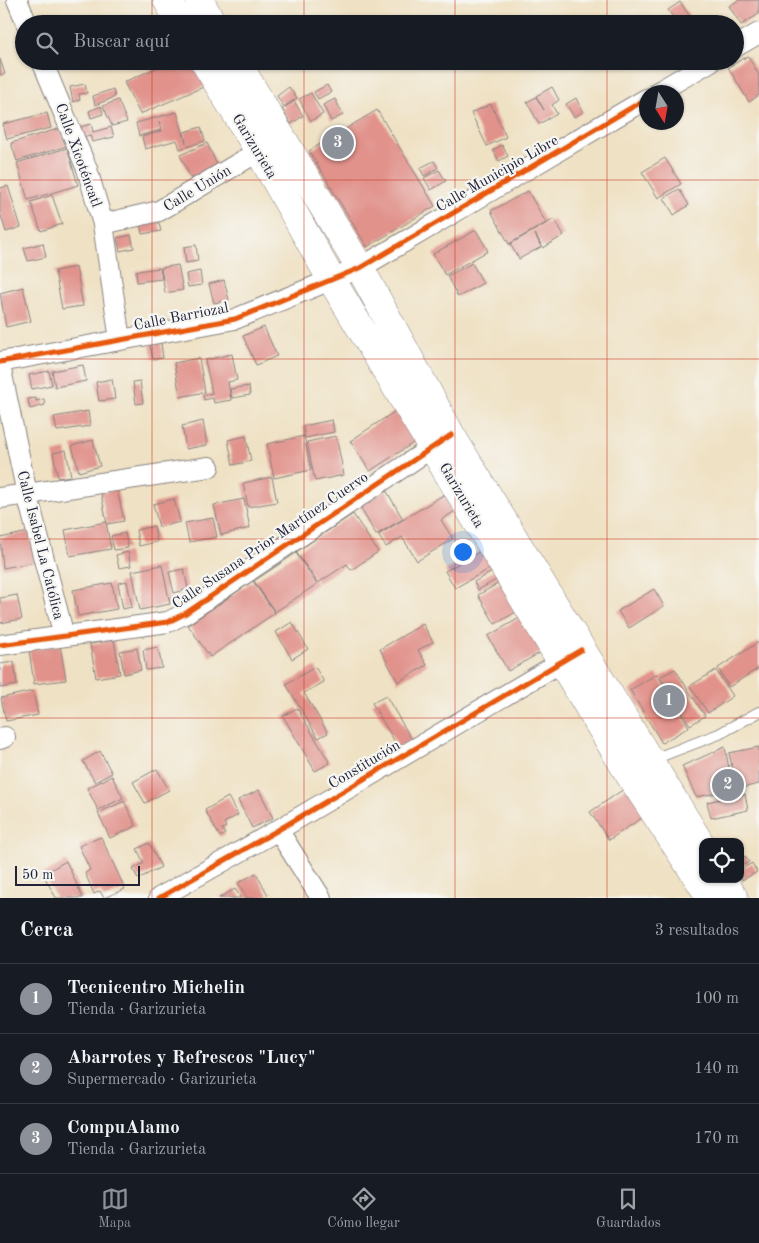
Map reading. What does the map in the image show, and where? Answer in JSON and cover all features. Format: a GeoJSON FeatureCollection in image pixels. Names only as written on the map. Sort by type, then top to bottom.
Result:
{"type":"FeatureCollection","features":[{"type":"Feature","properties":{"kind":"main road"},"geometry":{"type":"LineString","coordinates":[[167,0],[176,15]]}},
{"type":"Feature","properties":{"kind":"main road"},"geometry":{"type":"LineString","coordinates":[[199,0],[208,15]]}},
{"type":"Feature","properties":{"kind":"main road","name":"Garizurieta"},"geometry":{"type":"LineString","coordinates":[[210,70],[259,151],[331,279],[442,441],[572,655],[639,767],[711,898]]}},
{"type":"Feature","properties":{"kind":"main road","name":"Garizurieta"},"geometry":{"type":"LineString","coordinates":[[241,70],[360,268],[442,441]]}},
{"type":"Feature","properties":{"kind":"main road","name":"Garizurieta"},"geometry":{"type":"LineString","coordinates":[[639,767],[699,843]]}},
{"type":"Feature","properties":{"kind":"main road"},"geometry":{"type":"LineString","coordinates":[[725,883],[734,898]]}},
{"type":"Feature","properties":{"kind":"street"},"geometry":{"type":"LineString","coordinates":[[17,0],[23,15]]}},
{"type":"Feature","properties":{"kind":"street"},"geometry":{"type":"LineString","coordinates":[[744,42],[759,33]]}},
{"type":"Feature","properties":{"kind":"street","name":"Calle Xicoténcatl"},"geometry":{"type":"LineString","coordinates":[[46,70],[87,169],[103,224],[120,340]]}},
{"type":"Feature","properties":{"kind":"street"},"geometry":{"type":"LineString","coordinates":[[670,85],[696,70]]}},
{"type":"Feature","properties":{"kind":"street","name":"Calle Municipio Libre"},"geometry":{"type":"LineString","coordinates":[[360,268],[639,103]]}},
{"type":"Feature","properties":{"kind":"street","name":"Calle Unión"},"geometry":{"type":"LineString","coordinates":[[103,224],[159,211],[259,151]]}},
{"type":"Feature","properties":{"kind":"street","name":"Calle Barriozal"},"geometry":{"type":"LineString","coordinates":[[0,364],[235,319],[360,268]]}},
{"type":"Feature","properties":{"kind":"street","name":"Calle Isabel La Católica"},"geometry":{"type":"LineString","coordinates":[[0,364],[27,494],[64,636]]}},
{"type":"Feature","properties":{"kind":"street","name":"Calle Susana Prior Martínez Cuervo"},"geometry":{"type":"LineString","coordinates":[[0,645],[168,622],[186,613],[442,441]]}},
{"type":"Feature","properties":{"kind":"street"},"geometry":{"type":"LineString","coordinates":[[0,498],[209,467]]}},
{"type":"Feature","properties":{"kind":"street","name":"Constitución"},"geometry":{"type":"LineString","coordinates":[[159,898],[278,830],[572,655]]}},
{"type":"Feature","properties":{"kind":"street"},"geometry":{"type":"LineString","coordinates":[[278,830],[321,898]]}},
{"type":"Feature","properties":{"kind":"lane"},"geometry":{"type":"LineString","coordinates":[[639,767],[719,734],[759,712]]}},
{"type":"Feature","properties":{"kind":"building"},"geometry":{"type":"Polygon","coordinates":[[[739,0],[759,0],[759,14],[744,23],[744,15],[735,15],[729,6],[739,0]]]}},
{"type":"Feature","properties":{"kind":"building"},"geometry":{"type":"Polygon","coordinates":[[[680,2],[689,15],[672,15],[668,10],[680,2]]]}},
{"type":"Feature","properties":{"kind":"building"},"geometry":{"type":"Polygon","coordinates":[[[748,56],[759,75],[759,95],[749,102],[730,70],[744,70],[744,58],[748,56]]]}},
{"type":"Feature","properties":{"kind":"building"},"geometry":{"type":"Polygon","coordinates":[[[0,59],[5,74],[0,75],[0,59]]]}},
{"type":"Feature","properties":{"kind":"building"},"geometry":{"type":"Polygon","coordinates":[[[151,70],[201,70],[208,85],[140,114],[124,82],[151,70]]]}},
{"type":"Feature","properties":{"kind":"building"},"geometry":{"type":"Polygon","coordinates":[[[85,84],[87,93],[79,94],[80,100],[73,102],[70,87],[85,84]]]}},
{"type":"Feature","properties":{"kind":"building"},"geometry":{"type":"Polygon","coordinates":[[[327,85],[331,92],[318,99],[314,92],[327,85]]]}},
{"type":"Feature","properties":{"kind":"building"},"geometry":{"type":"Polygon","coordinates":[[[289,87],[297,98],[284,107],[277,96],[289,87]]]}},
{"type":"Feature","properties":{"kind":"building"},"geometry":{"type":"Polygon","coordinates":[[[552,87],[559,100],[552,105],[557,114],[539,124],[527,102],[536,97],[544,110],[536,96],[552,87]]]}},
{"type":"Feature","properties":{"kind":"building"},"geometry":{"type":"Polygon","coordinates":[[[113,89],[115,97],[95,105],[93,96],[113,89]]]}},
{"type":"Feature","properties":{"kind":"building"},"geometry":{"type":"Polygon","coordinates":[[[311,93],[323,114],[311,121],[299,99],[311,93]]]}},
{"type":"Feature","properties":{"kind":"building"},"geometry":{"type":"Polygon","coordinates":[[[576,98],[583,112],[574,117],[566,104],[576,98]]]}},
{"type":"Feature","properties":{"kind":"building"},"geometry":{"type":"Polygon","coordinates":[[[335,99],[343,115],[331,121],[323,105],[335,99]]]}},
{"type":"Feature","properties":{"kind":"building"},"geometry":{"type":"Polygon","coordinates":[[[118,100],[127,122],[112,126],[103,106],[118,100]]]}},
{"type":"Feature","properties":{"kind":"building"},"geometry":{"type":"Polygon","coordinates":[[[294,101],[303,116],[291,124],[282,109],[294,101]]]}},
{"type":"Feature","properties":{"kind":"building"},"geometry":{"type":"Polygon","coordinates":[[[491,104],[506,137],[487,146],[471,113],[491,104]]]}},
{"type":"Feature","properties":{"kind":"building"},"geometry":{"type":"Polygon","coordinates":[[[101,106],[103,114],[91,118],[89,111],[101,106]]]}},
{"type":"Feature","properties":{"kind":"building"},"geometry":{"type":"Polygon","coordinates":[[[377,110],[435,206],[367,247],[309,151],[377,110]]]}},
{"type":"Feature","properties":{"kind":"building"},"geometry":{"type":"Polygon","coordinates":[[[177,112],[186,143],[184,132],[201,127],[205,141],[180,149],[177,140],[145,149],[142,137],[162,131],[159,121],[161,130],[139,136],[136,123],[177,112]]]}},
{"type":"Feature","properties":{"kind":"building"},"geometry":{"type":"Polygon","coordinates":[[[47,113],[51,128],[7,139],[3,124],[47,113]]]}},
{"type":"Feature","properties":{"kind":"building"},"geometry":{"type":"Polygon","coordinates":[[[91,124],[93,132],[111,127],[114,137],[92,142],[90,135],[83,137],[80,127],[91,124]]]}},
{"type":"Feature","properties":{"kind":"building"},"geometry":{"type":"Polygon","coordinates":[[[61,128],[67,146],[17,161],[11,143],[61,128]]]}},
{"type":"Feature","properties":{"kind":"building"},"geometry":{"type":"Polygon","coordinates":[[[207,143],[218,167],[191,179],[180,155],[207,143]]]}},
{"type":"Feature","properties":{"kind":"building"},"geometry":{"type":"Polygon","coordinates":[[[502,145],[508,156],[499,161],[493,150],[502,145]]]}},
{"type":"Feature","properties":{"kind":"building"},"geometry":{"type":"Polygon","coordinates":[[[67,148],[78,185],[28,200],[17,163],[67,148]]]}},
{"type":"Feature","properties":{"kind":"building"},"geometry":{"type":"Polygon","coordinates":[[[665,158],[681,184],[658,198],[642,172],[665,158]]]}},
{"type":"Feature","properties":{"kind":"building"},"geometry":{"type":"Polygon","coordinates":[[[434,161],[438,168],[424,176],[420,168],[434,161]]]}},
{"type":"Feature","properties":{"kind":"building"},"geometry":{"type":"Polygon","coordinates":[[[439,170],[446,181],[431,190],[424,178],[439,170]]]}},
{"type":"Feature","properties":{"kind":"building"},"geometry":{"type":"Polygon","coordinates":[[[8,186],[21,227],[6,232],[0,213],[0,188],[8,186]]]}},
{"type":"Feature","properties":{"kind":"building"},"geometry":{"type":"Polygon","coordinates":[[[679,189],[689,205],[674,215],[664,198],[679,189]]]}},
{"type":"Feature","properties":{"kind":"building"},"geometry":{"type":"Polygon","coordinates":[[[528,191],[546,223],[509,244],[491,211],[528,191]]]}},
{"type":"Feature","properties":{"kind":"building"},"geometry":{"type":"Polygon","coordinates":[[[52,195],[62,224],[41,231],[31,202],[52,195]]]}},
{"type":"Feature","properties":{"kind":"building"},"geometry":{"type":"Polygon","coordinates":[[[554,219],[564,235],[543,248],[535,234],[541,247],[519,259],[510,244],[554,219]]]}},
{"type":"Feature","properties":{"kind":"building"},"geometry":{"type":"Polygon","coordinates":[[[158,220],[161,231],[142,234],[140,223],[158,220]]]}},
{"type":"Feature","properties":{"kind":"building"},"geometry":{"type":"Polygon","coordinates":[[[476,230],[488,251],[445,275],[433,254],[476,230]]]}},
{"type":"Feature","properties":{"kind":"building"},"geometry":{"type":"Polygon","coordinates":[[[131,235],[134,248],[120,251],[117,238],[131,235]]]}},
{"type":"Feature","properties":{"kind":"building"},"geometry":{"type":"Polygon","coordinates":[[[43,243],[46,257],[28,261],[24,248],[43,243]]]}},
{"type":"Feature","properties":{"kind":"building"},"geometry":{"type":"Polygon","coordinates":[[[196,245],[198,261],[186,263],[184,247],[196,245]]]}},
{"type":"Feature","properties":{"kind":"building"},"geometry":{"type":"Polygon","coordinates":[[[472,263],[483,283],[458,297],[447,276],[472,263]]]}},
{"type":"Feature","properties":{"kind":"building"},"geometry":{"type":"Polygon","coordinates":[[[178,265],[183,290],[165,293],[161,268],[178,265]]]}},
{"type":"Feature","properties":{"kind":"building"},"geometry":{"type":"Polygon","coordinates":[[[76,267],[83,306],[62,309],[55,271],[76,267]]]}},
{"type":"Feature","properties":{"kind":"building"},"geometry":{"type":"Polygon","coordinates":[[[160,268],[162,279],[137,282],[136,271],[160,268]]]}},
{"type":"Feature","properties":{"kind":"building"},"geometry":{"type":"Polygon","coordinates":[[[200,271],[202,285],[188,287],[186,274],[200,271]]]}},
{"type":"Feature","properties":{"kind":"building"},"geometry":{"type":"Polygon","coordinates":[[[224,280],[229,300],[214,303],[209,284],[224,280]]]}},
{"type":"Feature","properties":{"kind":"building"},"geometry":{"type":"Polygon","coordinates":[[[23,287],[31,321],[6,327],[0,293],[23,287]]]}},
{"type":"Feature","properties":{"kind":"building"},"geometry":{"type":"Polygon","coordinates":[[[264,327],[277,356],[256,365],[243,336],[264,327]]]}},
{"type":"Feature","properties":{"kind":"building"},"geometry":{"type":"Polygon","coordinates":[[[161,343],[163,358],[153,359],[150,345],[161,343]]]}},
{"type":"Feature","properties":{"kind":"building"},"geometry":{"type":"Polygon","coordinates":[[[232,354],[237,380],[228,382],[231,400],[214,403],[213,398],[204,400],[203,395],[212,393],[205,360],[232,354]]]}},
{"type":"Feature","properties":{"kind":"building"},"geometry":{"type":"Polygon","coordinates":[[[199,358],[205,392],[180,397],[174,363],[199,358]]]}},
{"type":"Feature","properties":{"kind":"building"},"geometry":{"type":"Polygon","coordinates":[[[83,365],[86,381],[55,387],[52,371],[83,365]]]}},
{"type":"Feature","properties":{"kind":"building"},"geometry":{"type":"Polygon","coordinates":[[[49,371],[52,385],[32,389],[29,375],[49,371]]]}},
{"type":"Feature","properties":{"kind":"building"},"geometry":{"type":"Polygon","coordinates":[[[112,379],[115,399],[99,401],[96,382],[112,379]]]}},
{"type":"Feature","properties":{"kind":"building"},"geometry":{"type":"Polygon","coordinates":[[[140,381],[143,403],[136,404],[133,382],[140,381]]]}},
{"type":"Feature","properties":{"kind":"building"},"geometry":{"type":"Polygon","coordinates":[[[249,386],[250,395],[232,398],[230,389],[249,386]]]}},
{"type":"Feature","properties":{"kind":"building"},"geometry":{"type":"Polygon","coordinates":[[[36,398],[36,401],[44,399],[45,405],[30,409],[28,399],[36,398]]]}},
{"type":"Feature","properties":{"kind":"building"},"geometry":{"type":"Polygon","coordinates":[[[400,408],[421,438],[370,471],[350,441],[400,408]]]}},
{"type":"Feature","properties":{"kind":"building"},"geometry":{"type":"Polygon","coordinates":[[[88,411],[90,426],[57,431],[54,417],[88,411]]]}},
{"type":"Feature","properties":{"kind":"building"},"geometry":{"type":"Polygon","coordinates":[[[332,420],[334,432],[305,438],[303,426],[332,420]]]}},
{"type":"Feature","properties":{"kind":"building"},"geometry":{"type":"Polygon","coordinates":[[[203,421],[207,445],[186,449],[182,426],[203,421]]]}},
{"type":"Feature","properties":{"kind":"building"},"geometry":{"type":"Polygon","coordinates":[[[246,436],[251,461],[233,465],[228,440],[246,436]]]}},
{"type":"Feature","properties":{"kind":"building"},"geometry":{"type":"Polygon","coordinates":[[[304,436],[311,470],[274,478],[267,444],[304,436]]]}},
{"type":"Feature","properties":{"kind":"building"},"geometry":{"type":"Polygon","coordinates":[[[336,436],[344,475],[315,481],[307,442],[336,436]]]}},
{"type":"Feature","properties":{"kind":"building"},"geometry":{"type":"Polygon","coordinates":[[[93,440],[100,466],[79,472],[72,446],[93,440]]]}},
{"type":"Feature","properties":{"kind":"building"},"geometry":{"type":"Polygon","coordinates":[[[66,450],[71,476],[58,478],[53,453],[66,450]]]}},
{"type":"Feature","properties":{"kind":"building"},"geometry":{"type":"Polygon","coordinates":[[[272,477],[277,502],[248,507],[243,483],[272,477]]]}},
{"type":"Feature","properties":{"kind":"building"},"geometry":{"type":"Polygon","coordinates":[[[117,489],[124,521],[107,524],[101,493],[117,489]]]}},
{"type":"Feature","properties":{"kind":"building"},"geometry":{"type":"Polygon","coordinates":[[[453,489],[463,506],[441,520],[453,539],[417,561],[402,537],[386,547],[378,535],[453,489]]]}},
{"type":"Feature","properties":{"kind":"building"},"geometry":{"type":"Polygon","coordinates":[[[386,490],[403,519],[376,535],[359,505],[386,490]]]}},
{"type":"Feature","properties":{"kind":"building"},"geometry":{"type":"Polygon","coordinates":[[[174,499],[180,522],[159,527],[153,504],[174,499]]]}},
{"type":"Feature","properties":{"kind":"building"},"geometry":{"type":"Polygon","coordinates":[[[244,499],[250,528],[221,535],[214,505],[244,499]]]}},
{"type":"Feature","properties":{"kind":"building"},"geometry":{"type":"Polygon","coordinates":[[[353,514],[378,552],[351,570],[347,564],[318,583],[296,552],[353,514]]]}},
{"type":"Feature","properties":{"kind":"building"},"geometry":{"type":"Polygon","coordinates":[[[213,518],[217,537],[189,542],[185,523],[213,518]]]}},
{"type":"Feature","properties":{"kind":"building"},"geometry":{"type":"Polygon","coordinates":[[[106,522],[111,549],[70,556],[65,530],[106,522]]]}},
{"type":"Feature","properties":{"kind":"building"},"geometry":{"type":"Polygon","coordinates":[[[154,526],[157,542],[139,546],[136,530],[154,526]]]}},
{"type":"Feature","properties":{"kind":"building"},"geometry":{"type":"Polygon","coordinates":[[[29,532],[35,562],[3,568],[0,538],[29,532]]]}},
{"type":"Feature","properties":{"kind":"building"},"geometry":{"type":"Polygon","coordinates":[[[125,533],[128,548],[114,550],[111,536],[125,533]]]}},
{"type":"Feature","properties":{"kind":"building"},"geometry":{"type":"Polygon","coordinates":[[[486,548],[496,565],[455,588],[445,571],[486,548]]]}},
{"type":"Feature","properties":{"kind":"building"},"geometry":{"type":"Polygon","coordinates":[[[128,552],[131,566],[119,568],[116,555],[128,552]]]}},
{"type":"Feature","properties":{"kind":"building"},"geometry":{"type":"Polygon","coordinates":[[[296,553],[317,584],[275,612],[254,581],[296,553]]]}},
{"type":"Feature","properties":{"kind":"building"},"geometry":{"type":"Polygon","coordinates":[[[162,565],[170,604],[140,610],[132,571],[162,565]]]}},
{"type":"Feature","properties":{"kind":"building"},"geometry":{"type":"Polygon","coordinates":[[[501,567],[505,575],[478,590],[474,582],[501,567]]]}},
{"type":"Feature","properties":{"kind":"building"},"geometry":{"type":"Polygon","coordinates":[[[184,569],[188,589],[174,593],[169,572],[184,569]]]}},
{"type":"Feature","properties":{"kind":"building"},"geometry":{"type":"Polygon","coordinates":[[[508,578],[525,607],[495,624],[478,595],[508,578]]]}},
{"type":"Feature","properties":{"kind":"building"},"geometry":{"type":"Polygon","coordinates":[[[127,581],[132,607],[123,609],[118,583],[127,581]]]}},
{"type":"Feature","properties":{"kind":"building"},"geometry":{"type":"Polygon","coordinates":[[[253,581],[275,613],[210,657],[188,625],[253,581]]]}},
{"type":"Feature","properties":{"kind":"building"},"geometry":{"type":"Polygon","coordinates":[[[112,583],[117,609],[78,616],[73,590],[112,583]]]}},
{"type":"Feature","properties":{"kind":"building"},"geometry":{"type":"Polygon","coordinates":[[[654,589],[664,606],[629,628],[618,611],[654,589]]]}},
{"type":"Feature","properties":{"kind":"building"},"geometry":{"type":"Polygon","coordinates":[[[17,595],[22,619],[0,623],[0,598],[17,595]]]}},
{"type":"Feature","properties":{"kind":"building"},"geometry":{"type":"Polygon","coordinates":[[[530,612],[550,647],[508,671],[488,636],[530,612]]]}},
{"type":"Feature","properties":{"kind":"building"},"geometry":{"type":"Polygon","coordinates":[[[292,622],[308,649],[292,659],[276,632],[292,622]]]}},
{"type":"Feature","properties":{"kind":"building"},"geometry":{"type":"Polygon","coordinates":[[[423,624],[433,642],[418,650],[427,665],[398,682],[380,649],[423,624]]]}},
{"type":"Feature","properties":{"kind":"building"},"geometry":{"type":"Polygon","coordinates":[[[114,640],[120,674],[96,678],[90,644],[114,640]]]}},
{"type":"Feature","properties":{"kind":"building"},"geometry":{"type":"Polygon","coordinates":[[[759,642],[759,668],[729,687],[718,668],[759,642]]]}},
{"type":"Feature","properties":{"kind":"building"},"geometry":{"type":"Polygon","coordinates":[[[60,645],[66,680],[34,684],[29,650],[60,645]]]}},
{"type":"Feature","properties":{"kind":"building"},"geometry":{"type":"Polygon","coordinates":[[[158,647],[162,668],[146,670],[143,650],[158,647]]]}},
{"type":"Feature","properties":{"kind":"building"},"geometry":{"type":"Polygon","coordinates":[[[137,648],[141,670],[124,674],[120,651],[137,648]]]}},
{"type":"Feature","properties":{"kind":"building"},"geometry":{"type":"Polygon","coordinates":[[[14,662],[17,685],[0,688],[0,664],[14,662]]]}},
{"type":"Feature","properties":{"kind":"building"},"geometry":{"type":"Polygon","coordinates":[[[315,667],[324,682],[304,693],[328,733],[318,738],[286,684],[315,667]]]}},
{"type":"Feature","properties":{"kind":"building"},"geometry":{"type":"Polygon","coordinates":[[[675,669],[705,716],[690,725],[660,677],[675,669]]]}},
{"type":"Feature","properties":{"kind":"building"},"geometry":{"type":"Polygon","coordinates":[[[716,670],[733,696],[708,713],[690,686],[716,670]]]}},
{"type":"Feature","properties":{"kind":"building"},"geometry":{"type":"Polygon","coordinates":[[[657,674],[689,727],[662,743],[630,690],[657,674]]]}},
{"type":"Feature","properties":{"kind":"building"},"geometry":{"type":"Polygon","coordinates":[[[33,691],[38,715],[6,721],[1,698],[33,691]]]}},
{"type":"Feature","properties":{"kind":"building"},"geometry":{"type":"Polygon","coordinates":[[[386,696],[412,740],[398,747],[372,703],[386,696]]]}},
{"type":"Feature","properties":{"kind":"building"},"geometry":{"type":"Polygon","coordinates":[[[297,708],[330,763],[315,771],[283,716],[297,708]]]}},
{"type":"Feature","properties":{"kind":"building"},"geometry":{"type":"Polygon","coordinates":[[[725,747],[733,790],[696,797],[682,766],[725,747]]]}},
{"type":"Feature","properties":{"kind":"building"},"geometry":{"type":"Polygon","coordinates":[[[759,747],[759,784],[737,789],[729,753],[759,747]]]}},
{"type":"Feature","properties":{"kind":"building"},"geometry":{"type":"Polygon","coordinates":[[[100,751],[112,773],[95,782],[83,761],[100,751]]]}},
{"type":"Feature","properties":{"kind":"building"},"geometry":{"type":"Polygon","coordinates":[[[157,769],[169,790],[145,803],[133,782],[157,769]]]}},
{"type":"Feature","properties":{"kind":"building"},"geometry":{"type":"Polygon","coordinates":[[[112,776],[123,798],[98,810],[87,788],[112,776]]]}},
{"type":"Feature","properties":{"kind":"building"},"geometry":{"type":"Polygon","coordinates":[[[630,785],[649,813],[609,840],[590,812],[630,785]]]}},
{"type":"Feature","properties":{"kind":"building"},"geometry":{"type":"Polygon","coordinates":[[[259,790],[273,818],[252,828],[238,800],[259,790]]]}},
{"type":"Feature","properties":{"kind":"building"},"geometry":{"type":"Polygon","coordinates":[[[745,794],[748,810],[711,818],[707,802],[745,794]]]}},
{"type":"Feature","properties":{"kind":"building"},"geometry":{"type":"Polygon","coordinates":[[[228,797],[238,815],[224,823],[226,827],[222,829],[225,834],[220,837],[205,810],[228,797]]]}},
{"type":"Feature","properties":{"kind":"building"},"geometry":{"type":"Polygon","coordinates":[[[124,801],[136,826],[110,838],[98,813],[124,801]]]}},
{"type":"Feature","properties":{"kind":"building"},"geometry":{"type":"Polygon","coordinates":[[[101,837],[125,889],[104,898],[100,891],[94,894],[85,873],[90,870],[79,846],[101,837]]]}},
{"type":"Feature","properties":{"kind":"building"},"geometry":{"type":"Polygon","coordinates":[[[149,843],[161,867],[138,879],[133,869],[144,863],[137,849],[149,843]]]}},
{"type":"Feature","properties":{"kind":"building"},"geometry":{"type":"Polygon","coordinates":[[[744,857],[749,862],[744,865],[744,857]]]}},
{"type":"Feature","properties":{"kind":"building"},"geometry":{"type":"Polygon","coordinates":[[[66,861],[83,898],[56,898],[43,874],[66,861]]]}},
{"type":"Feature","properties":{"kind":"building"},"geometry":{"type":"Polygon","coordinates":[[[752,863],[757,872],[744,879],[744,868],[752,863]]]}},
{"type":"Feature","properties":{"kind":"building"},"geometry":{"type":"Polygon","coordinates":[[[256,873],[268,895],[262,898],[247,898],[238,883],[256,873]]]}},
{"type":"Feature","properties":{"kind":"building"},"geometry":{"type":"Polygon","coordinates":[[[235,889],[241,898],[219,898],[235,889]]]}},
{"type":"Feature","properties":{"kind":"cycle path"},"geometry":{"type":"LineString","coordinates":[[0,362],[235,319],[360,268],[639,103]]}},
{"type":"Feature","properties":{"kind":"cycle path"},"geometry":{"type":"LineString","coordinates":[[0,645],[168,622],[186,613],[451,435]]}},
{"type":"Feature","properties":{"kind":"cycle path"},"geometry":{"type":"LineString","coordinates":[[159,898],[278,830],[581,650]]}},
{"type":"Feature","properties":{"kind":"place","name":"CompuAlamo"},"geometry":{"type":"Point","coordinates":[338,143]}},
{"type":"Feature","properties":{"kind":"place","name":"Tecnicentro Michelin"},"geometry":{"type":"Point","coordinates":[669,701]}},
{"type":"Feature","properties":{"kind":"place","name":"Abarrotes y Refrescos \"Lucy\""},"geometry":{"type":"Point","coordinates":[728,785]}}]}
